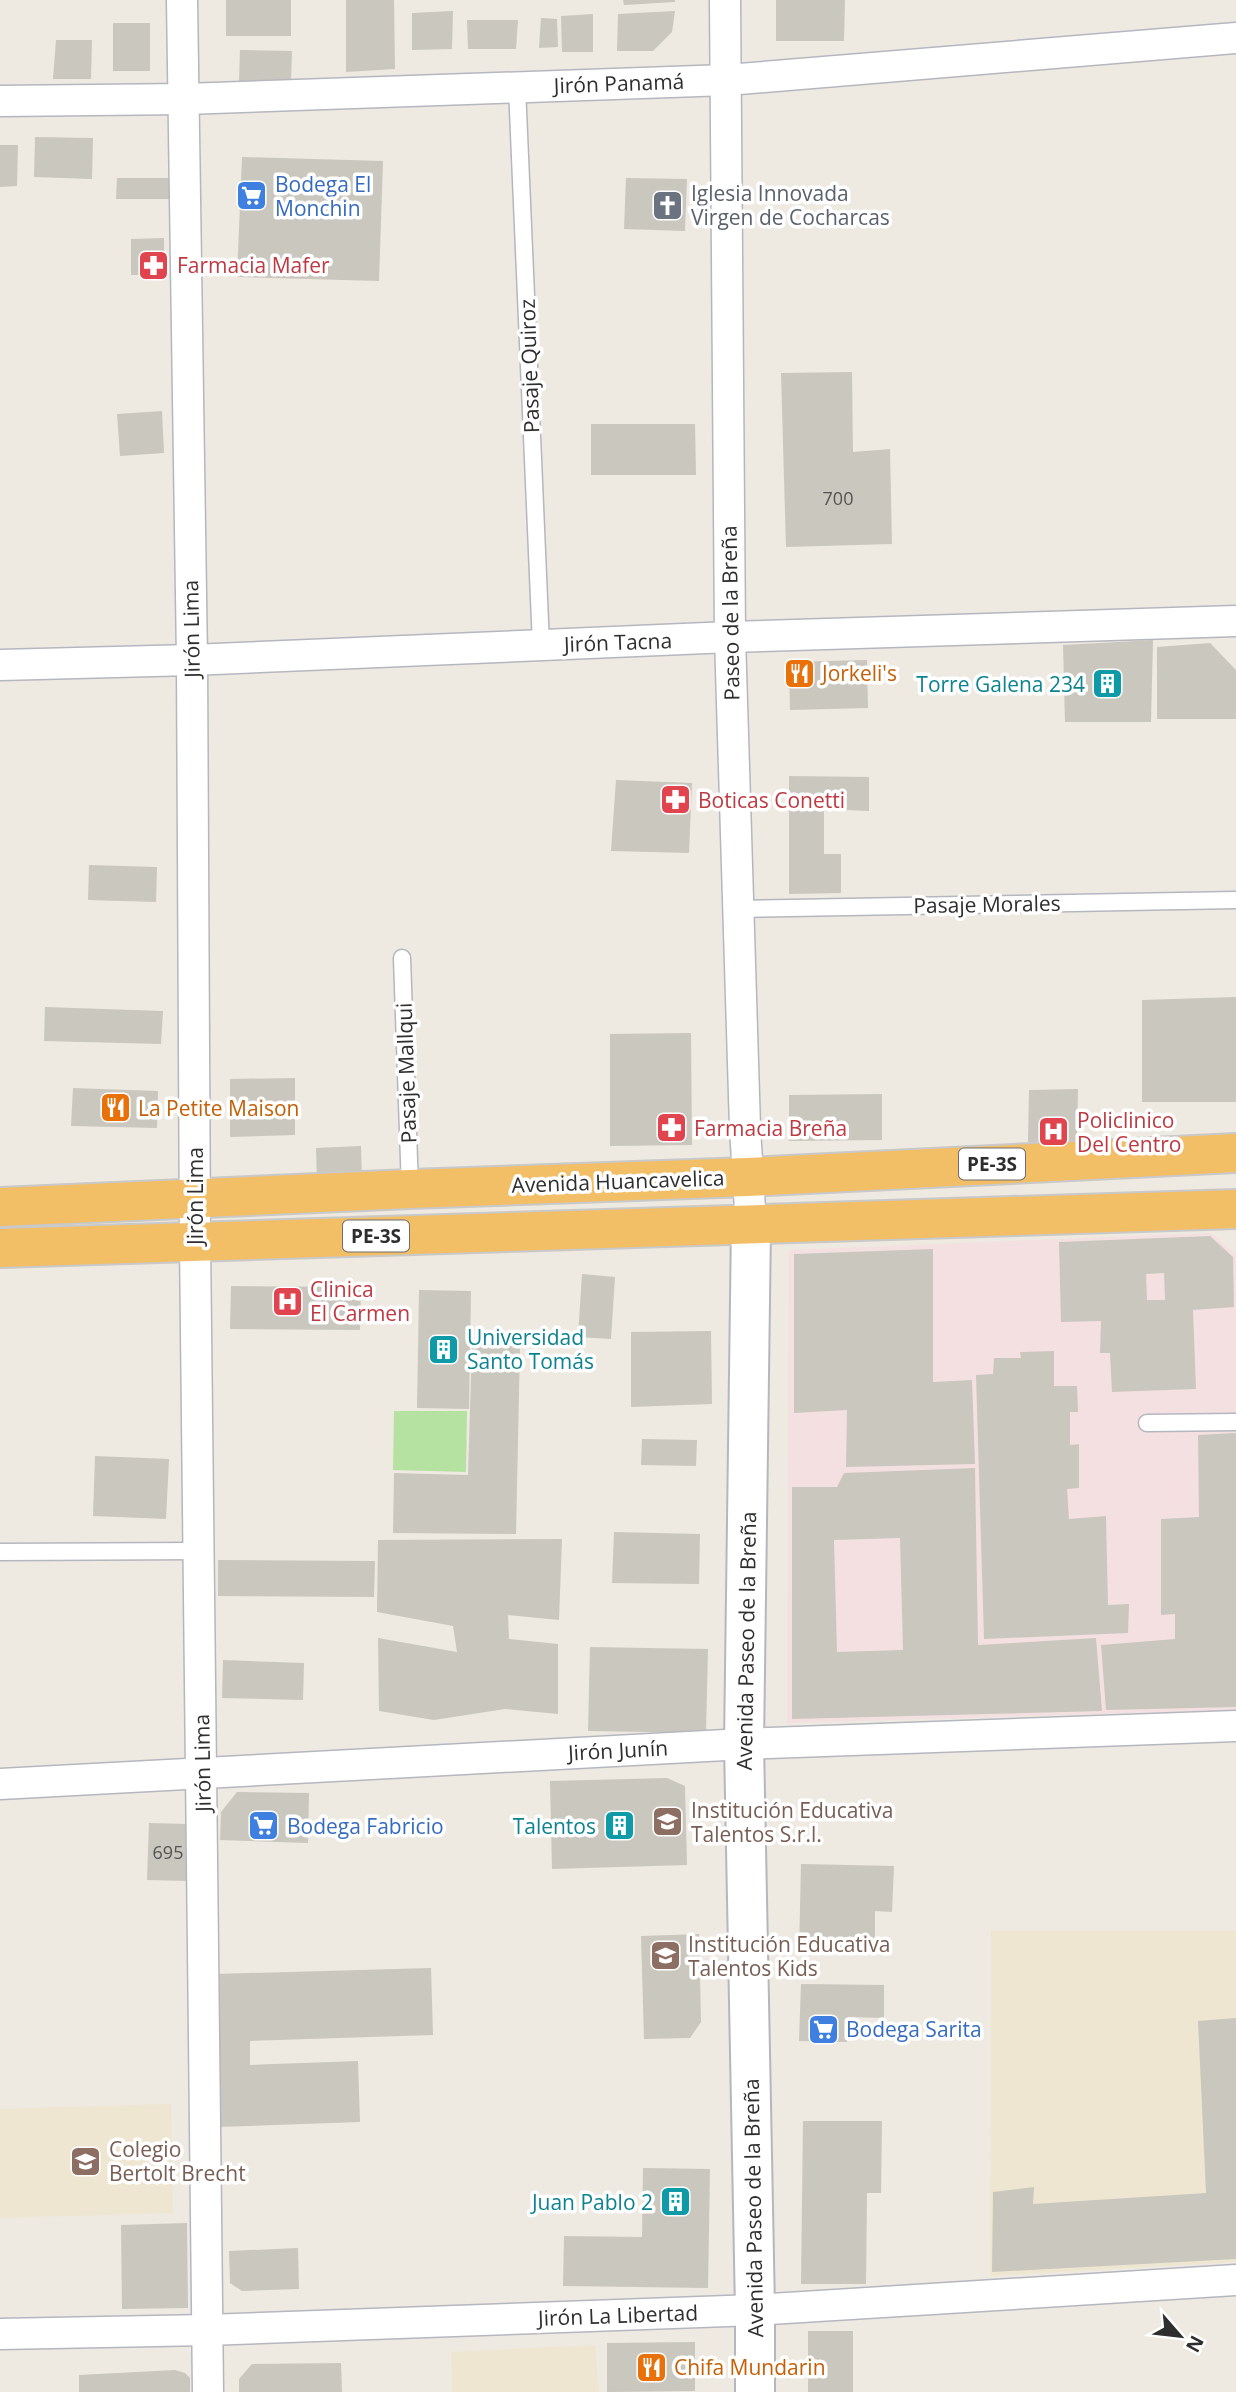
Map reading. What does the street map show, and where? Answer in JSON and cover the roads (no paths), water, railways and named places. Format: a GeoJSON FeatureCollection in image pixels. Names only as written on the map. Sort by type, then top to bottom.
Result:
{"type":"FeatureCollection","features":[{"type":"Feature","properties":{"kind":"highway","name":"Avenida Huancavelica"},"geometry":{"type":"LineString","coordinates":[[0,1207],[747,1177],[1236,1153]]}},
{"type":"Feature","properties":{"kind":"highway","name":"PE-3S"},"geometry":{"type":"LineString","coordinates":[[0,1248],[1236,1209]]}},
{"type":"Feature","properties":{"kind":"street","name":"Jirón Lima"},"geometry":{"type":"LineString","coordinates":[[182,0],[192,660],[195,1241],[208,2392]]}},
{"type":"Feature","properties":{"kind":"street","name":"Paseo de la Breña"},"geometry":{"type":"LineString","coordinates":[[725,0],[730,637],[737,909],[751,1226]]}},
{"type":"Feature","properties":{"kind":"street","name":"Jirón Panamá"},"geometry":{"type":"LineString","coordinates":[[0,101],[185,99],[727,79],[1236,38]]}},
{"type":"Feature","properties":{"kind":"street","name":"Jirón Tacna"},"geometry":{"type":"LineString","coordinates":[[0,665],[1236,621]]}},
{"type":"Feature","properties":{"kind":"street","name":"Avenida Paseo de la Breña"},"geometry":{"type":"LineString","coordinates":[[751,1226],[744,1744],[755,2392]]}},
{"type":"Feature","properties":{"kind":"street","name":"Jirón Junín"},"geometry":{"type":"LineString","coordinates":[[0,1784],[744,1744],[1236,1726]]}},
{"type":"Feature","properties":{"kind":"street","name":"Jirón La Libertad"},"geometry":{"type":"LineString","coordinates":[[0,2334],[207,2330],[755,2310],[1236,2280]]}},
{"type":"Feature","properties":{"kind":"lane","name":"Pasaje Quiroz"},"geometry":{"type":"LineString","coordinates":[[517,87],[541,645]]}},
{"type":"Feature","properties":{"kind":"lane","name":"Pasaje Morales"},"geometry":{"type":"LineString","coordinates":[[737,909],[1236,900]]}},
{"type":"Feature","properties":{"kind":"lane","name":"Pasaje Mallqui"},"geometry":{"type":"LineString","coordinates":[[402,958],[410,1189]]}},
{"type":"Feature","properties":{"kind":"lane"},"geometry":{"type":"LineString","coordinates":[[1147,1423],[1236,1422]]}},
{"type":"Feature","properties":{"kind":"lane"},"geometry":{"type":"LineString","coordinates":[[0,1552],[199,1550]]}},
{"type":"Feature","properties":{"kind":"place","name":"Bodega El Monchin"},"geometry":{"type":"Point","coordinates":[252,196]}},
{"type":"Feature","properties":{"kind":"place","name":"Iglesia Innovada Virgen de Cocharcas"},"geometry":{"type":"Point","coordinates":[668,205]}},
{"type":"Feature","properties":{"kind":"place","name":"Farmacia Mafer"},"geometry":{"type":"Point","coordinates":[154,265]}},
{"type":"Feature","properties":{"kind":"place","name":"Jorkeli's"},"geometry":{"type":"Point","coordinates":[799,673]}},
{"type":"Feature","properties":{"kind":"place","name":"Torre Galena 234"},"geometry":{"type":"Point","coordinates":[1108,684]}},
{"type":"Feature","properties":{"kind":"place","name":"Boticas Conetti"},"geometry":{"type":"Point","coordinates":[675,800]}},
{"type":"Feature","properties":{"kind":"place","name":"La Petite Maison"},"geometry":{"type":"Point","coordinates":[115,1108]}},
{"type":"Feature","properties":{"kind":"place","name":"Farmacia Breña"},"geometry":{"type":"Point","coordinates":[671,1128]}},
{"type":"Feature","properties":{"kind":"place","name":"Policlinico Del Centro"},"geometry":{"type":"Point","coordinates":[1054,1132]}},
{"type":"Feature","properties":{"kind":"place","name":"Clinica El Carmen"},"geometry":{"type":"Point","coordinates":[287,1301]}},
{"type":"Feature","properties":{"kind":"place","name":"Universidad Santo Tomás"},"geometry":{"type":"Point","coordinates":[444,1349]}},
{"type":"Feature","properties":{"kind":"place","name":"Institución Educativa Talentos S.r.l."},"geometry":{"type":"Point","coordinates":[668,1822]}},
{"type":"Feature","properties":{"kind":"place","name":"Bodega Fabricio"},"geometry":{"type":"Point","coordinates":[264,1826]}},
{"type":"Feature","properties":{"kind":"place","name":"Talentos"},"geometry":{"type":"Point","coordinates":[619,1826]}},
{"type":"Feature","properties":{"kind":"place","name":"Institución Educativa Talentos Kids"},"geometry":{"type":"Point","coordinates":[665,1956]}},
{"type":"Feature","properties":{"kind":"place","name":"Bodega Sarita"},"geometry":{"type":"Point","coordinates":[823,2029]}},
{"type":"Feature","properties":{"kind":"place","name":"Colegio Bertolt Brecht"},"geometry":{"type":"Point","coordinates":[86,2161]}},
{"type":"Feature","properties":{"kind":"place","name":"Juan Pablo 2"},"geometry":{"type":"Point","coordinates":[676,2202]}},
{"type":"Feature","properties":{"kind":"place","name":"Chifa Mundarin"},"geometry":{"type":"Point","coordinates":[651,2367]}}]}
